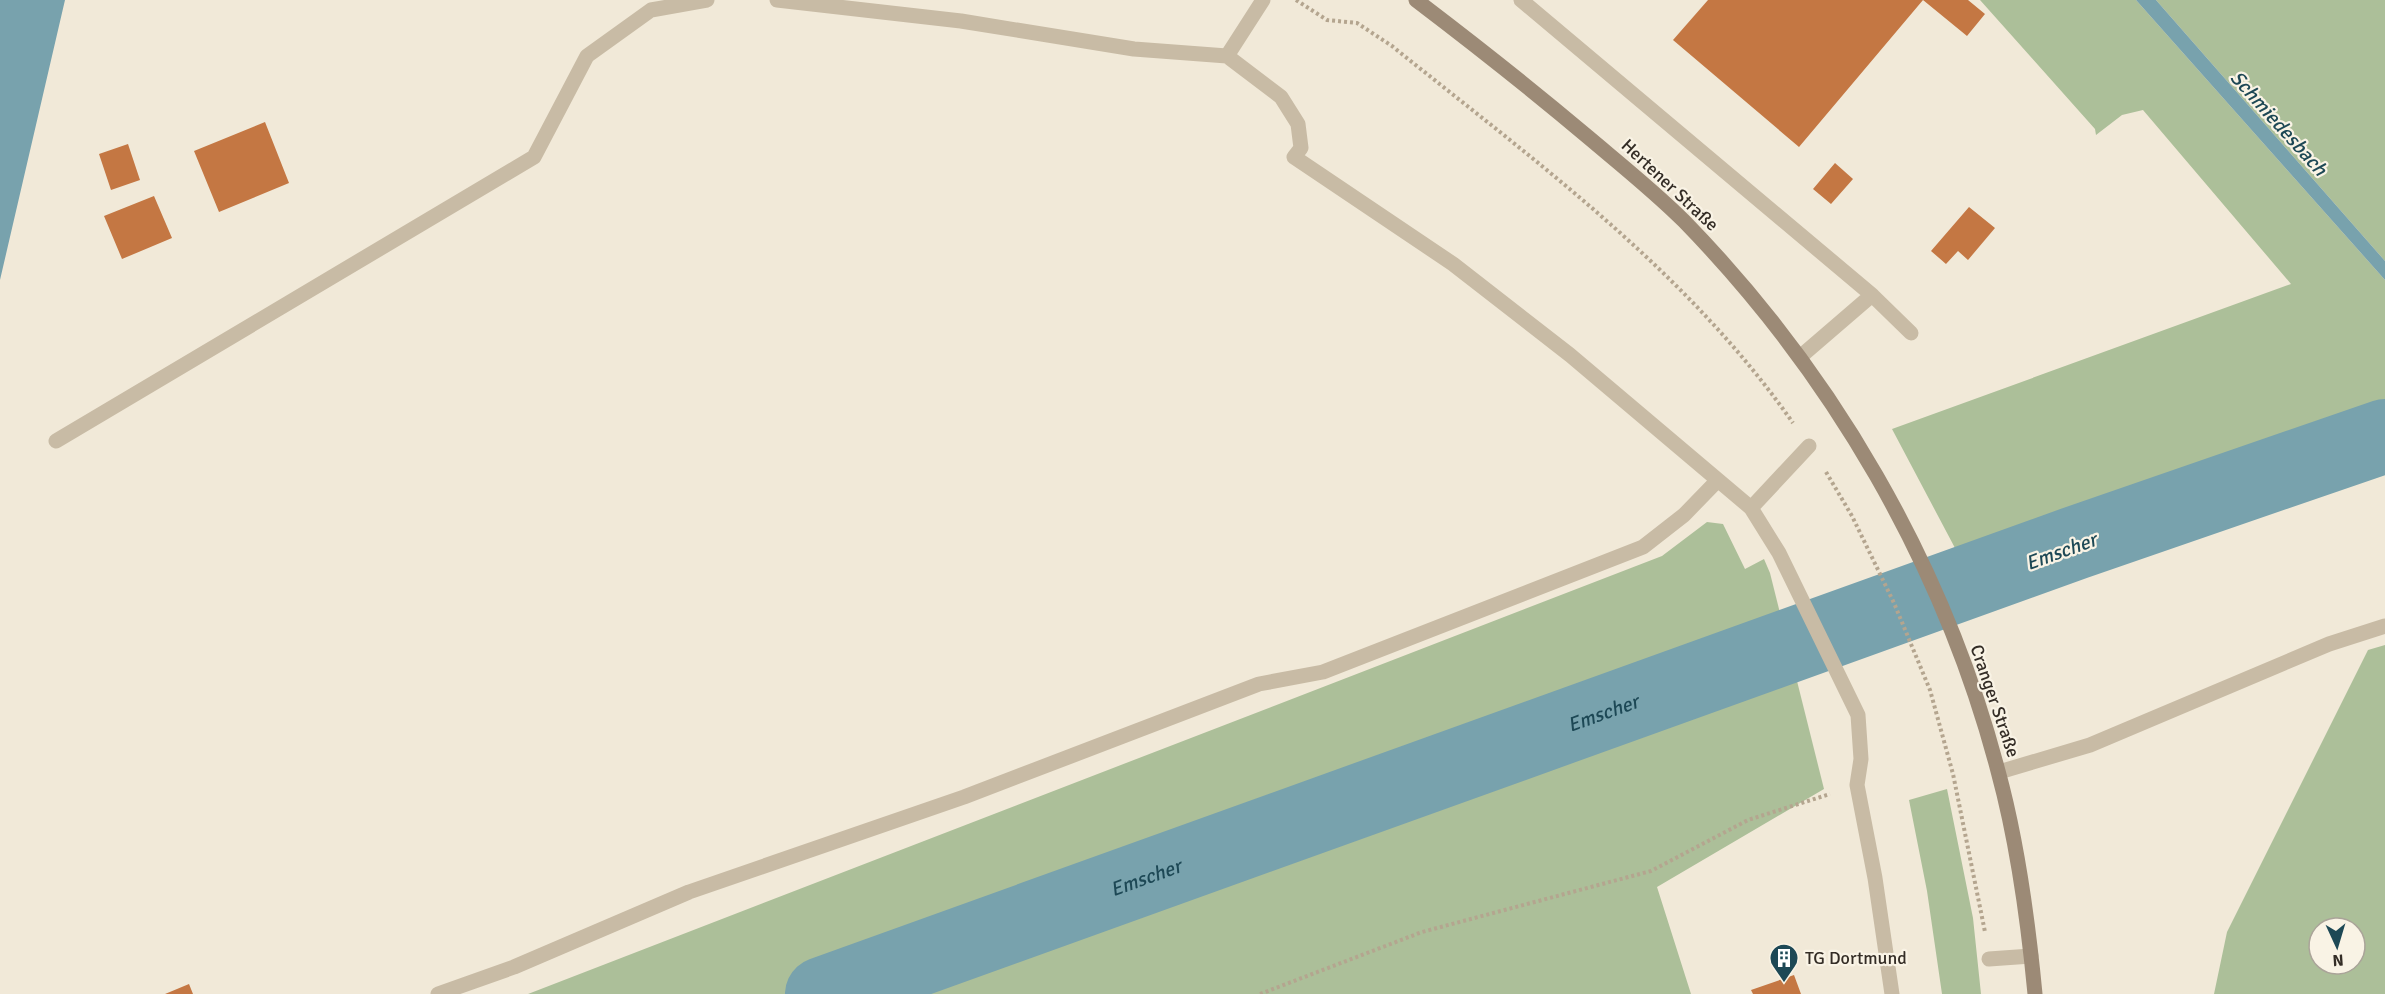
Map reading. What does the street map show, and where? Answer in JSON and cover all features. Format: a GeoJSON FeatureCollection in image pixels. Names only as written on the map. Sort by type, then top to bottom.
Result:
{"type":"FeatureCollection","features":[{"type":"Feature","properties":{"kind":"main road","name":"Hertener Straße"},"geometry":{"type":"LineString","coordinates":[[1416,0],[1500,63],[1681,218],[1732,272],[1800,357],[1856,440]]}},
{"type":"Feature","properties":{"kind":"main road","name":"Cranger Straße"},"geometry":{"type":"LineString","coordinates":[[1856,440],[1920,558],[1969,676],[1999,772],[2019,866],[2035,994]]}},
{"type":"Feature","properties":{"kind":"lane"},"geometry":{"type":"LineString","coordinates":[[56,441],[534,157],[587,56],[651,10],[707,0]]}},
{"type":"Feature","properties":{"kind":"lane"},"geometry":{"type":"LineString","coordinates":[[777,0],[961,21],[1134,49],[1227,56],[1281,98],[1298,124],[1301,148],[1294,157],[1453,264],[1570,355],[1751,508],[1779,553],[1858,716],[1861,759],[1857,785],[1875,878],[1892,994]]}},
{"type":"Feature","properties":{"kind":"lane"},"geometry":{"type":"LineString","coordinates":[[1227,56],[1263,0]]}},
{"type":"Feature","properties":{"kind":"lane"},"geometry":{"type":"LineString","coordinates":[[1521,0],[1872,295],[1911,333]]}},
{"type":"Feature","properties":{"kind":"lane"},"geometry":{"type":"LineString","coordinates":[[1800,357],[1872,295]]}},
{"type":"Feature","properties":{"kind":"lane"},"geometry":{"type":"LineString","coordinates":[[1751,508],[1809,446]]}},
{"type":"Feature","properties":{"kind":"lane"},"geometry":{"type":"LineString","coordinates":[[438,994],[514,967],[689,892],[964,797],[1259,684],[1323,672],[1643,547],[1684,515],[1717,481]]}},
{"type":"Feature","properties":{"kind":"lane"},"geometry":{"type":"LineString","coordinates":[[1999,772],[2090,745],[2329,644],[2385,626]]}},
{"type":"Feature","properties":{"kind":"lane"},"geometry":{"type":"LineString","coordinates":[[1989,959],[2031,956]]}},
{"type":"Feature","properties":{"kind":"path"},"geometry":{"type":"LineString","coordinates":[[1296,0],[1327,20],[1357,23],[1392,46],[1604,216],[1707,315],[1761,378],[1809,446],[1852,516],[1894,603],[1930,690],[1956,785],[1989,959]]}},
{"type":"Feature","properties":{"kind":"path"},"geometry":{"type":"LineString","coordinates":[[1260,994],[1422,932],[1651,871],[1748,820],[1857,785]]}},
{"type":"Feature","properties":{"kind":"green space"},"geometry":{"type":"Polygon","coordinates":[[[1980,0],[2136,0],[2385,280],[2385,401],[1955,548],[1892,429],[2291,284],[2143,110],[2122,115],[2096,135],[2095,129],[1980,0]]]}},
{"type":"Feature","properties":{"kind":"green space"},"geometry":{"type":"Polygon","coordinates":[[[2156,0],[2385,0],[2385,261],[2156,0]]]}},
{"type":"Feature","properties":{"kind":"green space"},"geometry":{"type":"Polygon","coordinates":[[[1707,522],[1723,524],[1745,569],[1764,559],[1770,573],[1824,789],[1657,887],[1691,994],[528,994],[1662,556],[1707,522]]]}},
{"type":"Feature","properties":{"kind":"green space"},"geometry":{"type":"Polygon","coordinates":[[[2385,645],[2385,994],[2214,994],[2227,932],[2368,650],[2385,645]]]}},
{"type":"Feature","properties":{"kind":"green space"},"geometry":{"type":"Polygon","coordinates":[[[1947,789],[1973,918],[1981,994],[1942,994],[1927,891],[1909,800],[1947,789]]]}},
{"type":"Feature","properties":{"kind":"water"},"geometry":{"type":"Polygon","coordinates":[[[0,0],[65,0],[0,280],[0,0]]]}},
{"type":"Feature","properties":{"kind":"water"},"geometry":{"type":"Polygon","coordinates":[[[2136,0],[2156,0],[2385,261],[2385,280],[2136,0]]]}},
{"type":"Feature","properties":{"kind":"building"},"geometry":{"type":"Polygon","coordinates":[[[1708,0],[1923,0],[1799,147],[1673,40],[1708,0]]]}},
{"type":"Feature","properties":{"kind":"building"},"geometry":{"type":"Polygon","coordinates":[[[1923,0],[1968,0],[1985,14],[1967,36],[1923,0]]]}},
{"type":"Feature","properties":{"kind":"building"},"geometry":{"type":"Polygon","coordinates":[[[265,122],[289,183],[219,212],[194,151],[265,122]]]}},
{"type":"Feature","properties":{"kind":"building"},"geometry":{"type":"Polygon","coordinates":[[[128,144],[140,180],[111,190],[99,154],[128,144]]]}},
{"type":"Feature","properties":{"kind":"building"},"geometry":{"type":"Polygon","coordinates":[[[1835,163],[1853,179],[1831,204],[1813,189],[1835,163]]]}},
{"type":"Feature","properties":{"kind":"building"},"geometry":{"type":"Polygon","coordinates":[[[154,196],[172,238],[122,259],[104,216],[154,196]]]}},
{"type":"Feature","properties":{"kind":"building"},"geometry":{"type":"Polygon","coordinates":[[[1969,207],[1995,228],[1968,260],[1958,251],[1946,264],[1931,251],[1969,207]]]}},
{"type":"Feature","properties":{"kind":"building","name":"TG Dortmund"},"geometry":{"type":"Polygon","coordinates":[[[1794,975],[1801,994],[1753,994],[1751,990],[1794,975]]]}},
{"type":"Feature","properties":{"kind":"building"},"geometry":{"type":"Polygon","coordinates":[[[189,984],[193,994],[165,994],[189,984]]]}},
{"type":"Feature","properties":{"kind":"waterway","name":"Emscher"},"geometry":{"type":"LineString","coordinates":[[822,994],[2075,543],[2385,436]]}},
{"type":"Feature","properties":{"kind":"place","name":"TG Dortmund"},"geometry":{"type":"Point","coordinates":[1784,984]}},
{"type":"Feature","properties":{"kind":"water label","name":"Schmiedesbach"},"geometry":{"type":"Point","coordinates":[2279,123]}}]}
